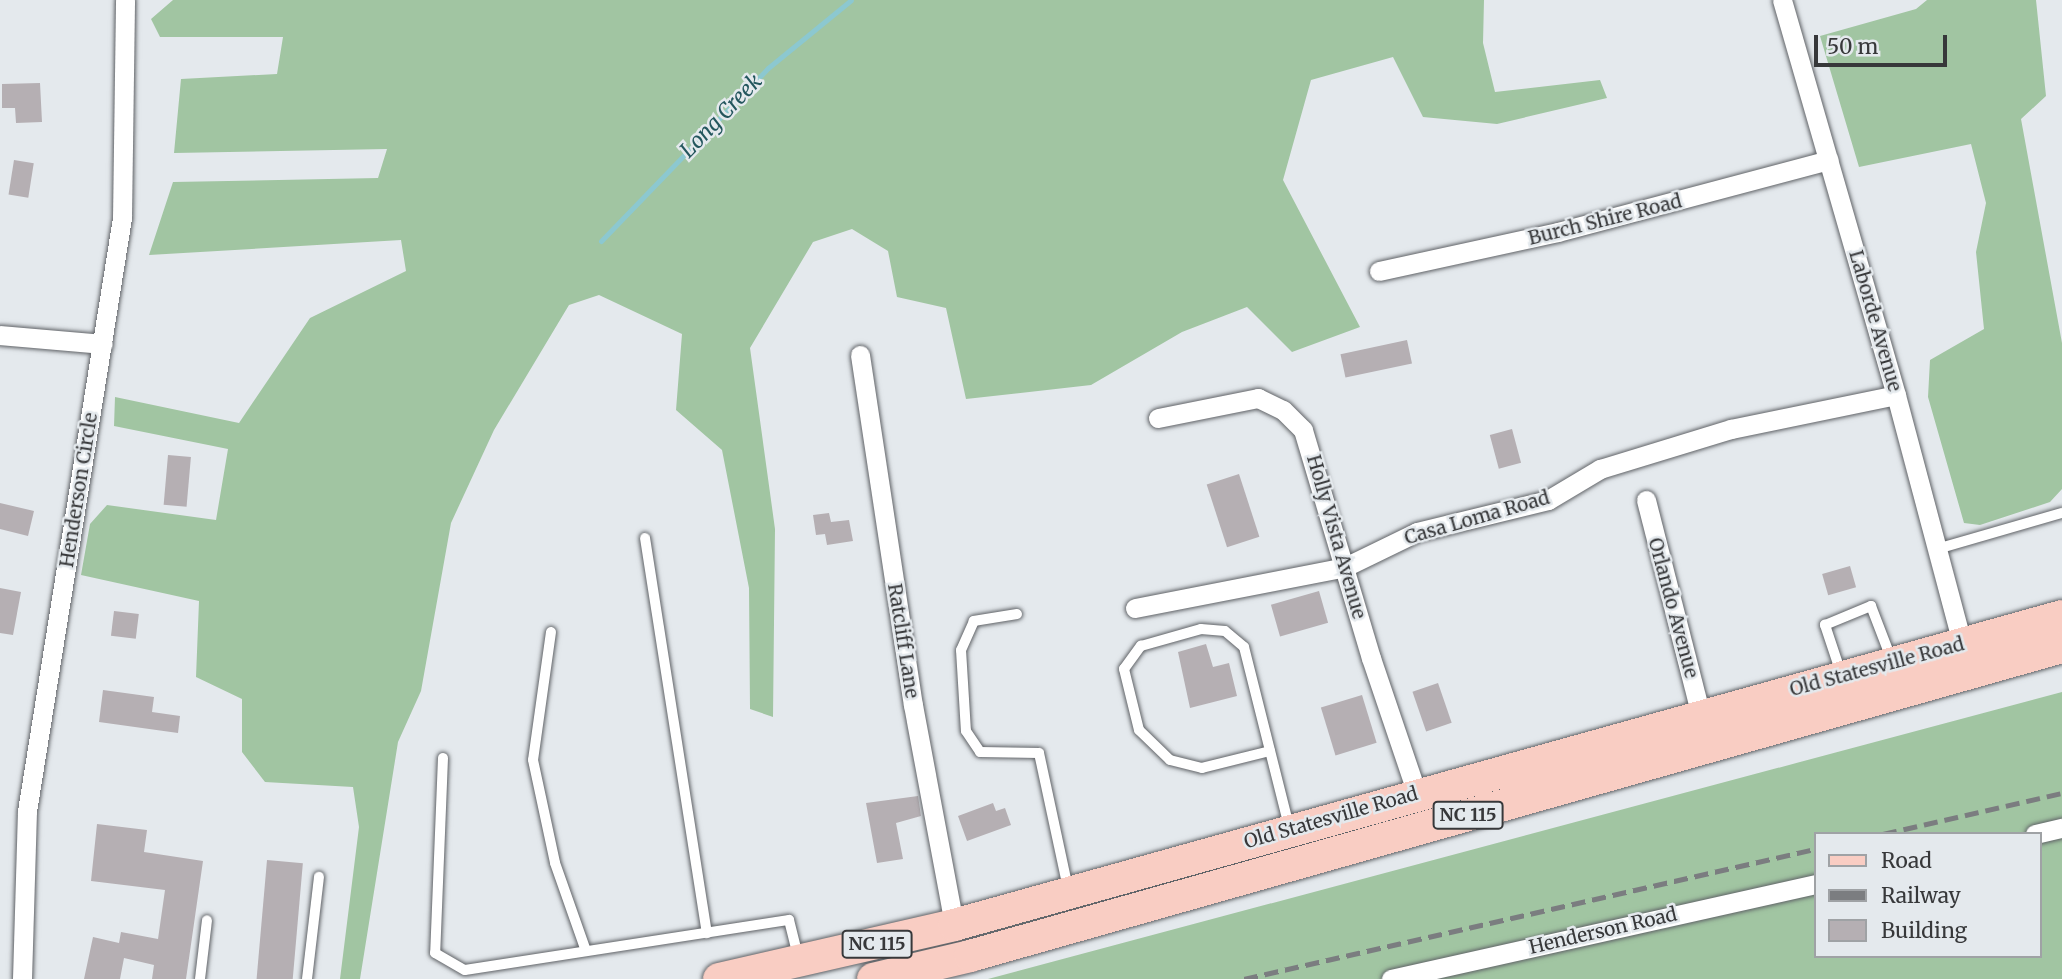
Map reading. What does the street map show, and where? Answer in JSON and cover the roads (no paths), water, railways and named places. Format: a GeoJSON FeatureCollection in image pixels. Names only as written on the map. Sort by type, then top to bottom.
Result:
{"type":"FeatureCollection","features":[{"type":"Feature","properties":{"kind":"main road","name":"Old Statesville Road"},"geometry":{"type":"LineString","coordinates":[[719,979],[801,971],[1417,794],[2062,616]]}},
{"type":"Feature","properties":{"kind":"main road","name":"Old Statesville Road"},"geometry":{"type":"LineString","coordinates":[[873,979],[970,956],[2062,648]]}},
{"type":"Feature","properties":{"kind":"street","name":"Henderson Circle"},"geometry":{"type":"LineString","coordinates":[[22,979],[27,811],[122,218],[125,0]]}},
{"type":"Feature","properties":{"kind":"street","name":"Laborde Avenue"},"geometry":{"type":"LineString","coordinates":[[1782,0],[1896,395],[1962,643]]}},
{"type":"Feature","properties":{"kind":"street","name":"Burch Shire Road"},"geometry":{"type":"LineString","coordinates":[[1379,271],[1558,232],[1829,160]]}},
{"type":"Feature","properties":{"kind":"street"},"geometry":{"type":"LineString","coordinates":[[0,335],[103,344]]}},
{"type":"Feature","properties":{"kind":"street","name":"Ratcliff Lane"},"geometry":{"type":"LineString","coordinates":[[860,355],[913,705],[954,925]]}},
{"type":"Feature","properties":{"kind":"street","name":"Casa Loma Road"},"geometry":{"type":"LineString","coordinates":[[1135,608],[1345,567],[1417,532],[1548,500],[1600,469],[1731,429],[1896,395]]}},
{"type":"Feature","properties":{"kind":"street","name":"Holly Vista Avenue"},"geometry":{"type":"LineString","coordinates":[[1158,418],[1258,398],[1283,410],[1303,430],[1417,794]]}},
{"type":"Feature","properties":{"kind":"street","name":"Orlando Avenue"},"geometry":{"type":"LineString","coordinates":[[1646,500],[1700,715]]}},
{"type":"Feature","properties":{"kind":"street"},"geometry":{"type":"LineString","coordinates":[[2041,833],[2062,828]]}},
{"type":"Feature","properties":{"kind":"street","name":"Henderson Road"},"geometry":{"type":"LineString","coordinates":[[1391,979],[1814,884]]}},
{"type":"Feature","properties":{"kind":"lane"},"geometry":{"type":"LineString","coordinates":[[1937,549],[2062,513]]}},
{"type":"Feature","properties":{"kind":"lane"},"geometry":{"type":"LineString","coordinates":[[645,538],[707,933]]}},
{"type":"Feature","properties":{"kind":"lane"},"geometry":{"type":"LineString","coordinates":[[1842,676],[1825,625],[1871,606],[1893,662]]}},
{"type":"Feature","properties":{"kind":"lane"},"geometry":{"type":"LineString","coordinates":[[1017,614],[974,621],[965,640],[961,650],[966,731],[980,751],[1039,753],[1069,892]]}},
{"type":"Feature","properties":{"kind":"lane"},"geometry":{"type":"LineString","coordinates":[[1270,751],[1202,768],[1170,760],[1139,730],[1124,669],[1141,646],[1201,629],[1224,631],[1244,648],[1254,673],[1290,830]]}},
{"type":"Feature","properties":{"kind":"lane"},"geometry":{"type":"LineString","coordinates":[[551,632],[533,760],[555,863],[586,951]]}},
{"type":"Feature","properties":{"kind":"lane"},"geometry":{"type":"LineString","coordinates":[[443,758],[435,953],[465,970],[789,920],[801,971]]}},
{"type":"Feature","properties":{"kind":"lane"},"geometry":{"type":"LineString","coordinates":[[307,979],[319,877]]}},
{"type":"Feature","properties":{"kind":"lane"},"geometry":{"type":"LineString","coordinates":[[200,979],[207,920]]}},
{"type":"Feature","properties":{"kind":"waterway","name":"Long Creek"},"geometry":{"type":"LineString","coordinates":[[601,241],[768,68],[851,0]]}},
{"type":"Feature","properties":{"kind":"railway"},"geometry":{"type":"LineString","coordinates":[[1892,832],[2062,793]]}},
{"type":"Feature","properties":{"kind":"railway"},"geometry":{"type":"LineString","coordinates":[[1244,979],[1814,849]]}}]}
